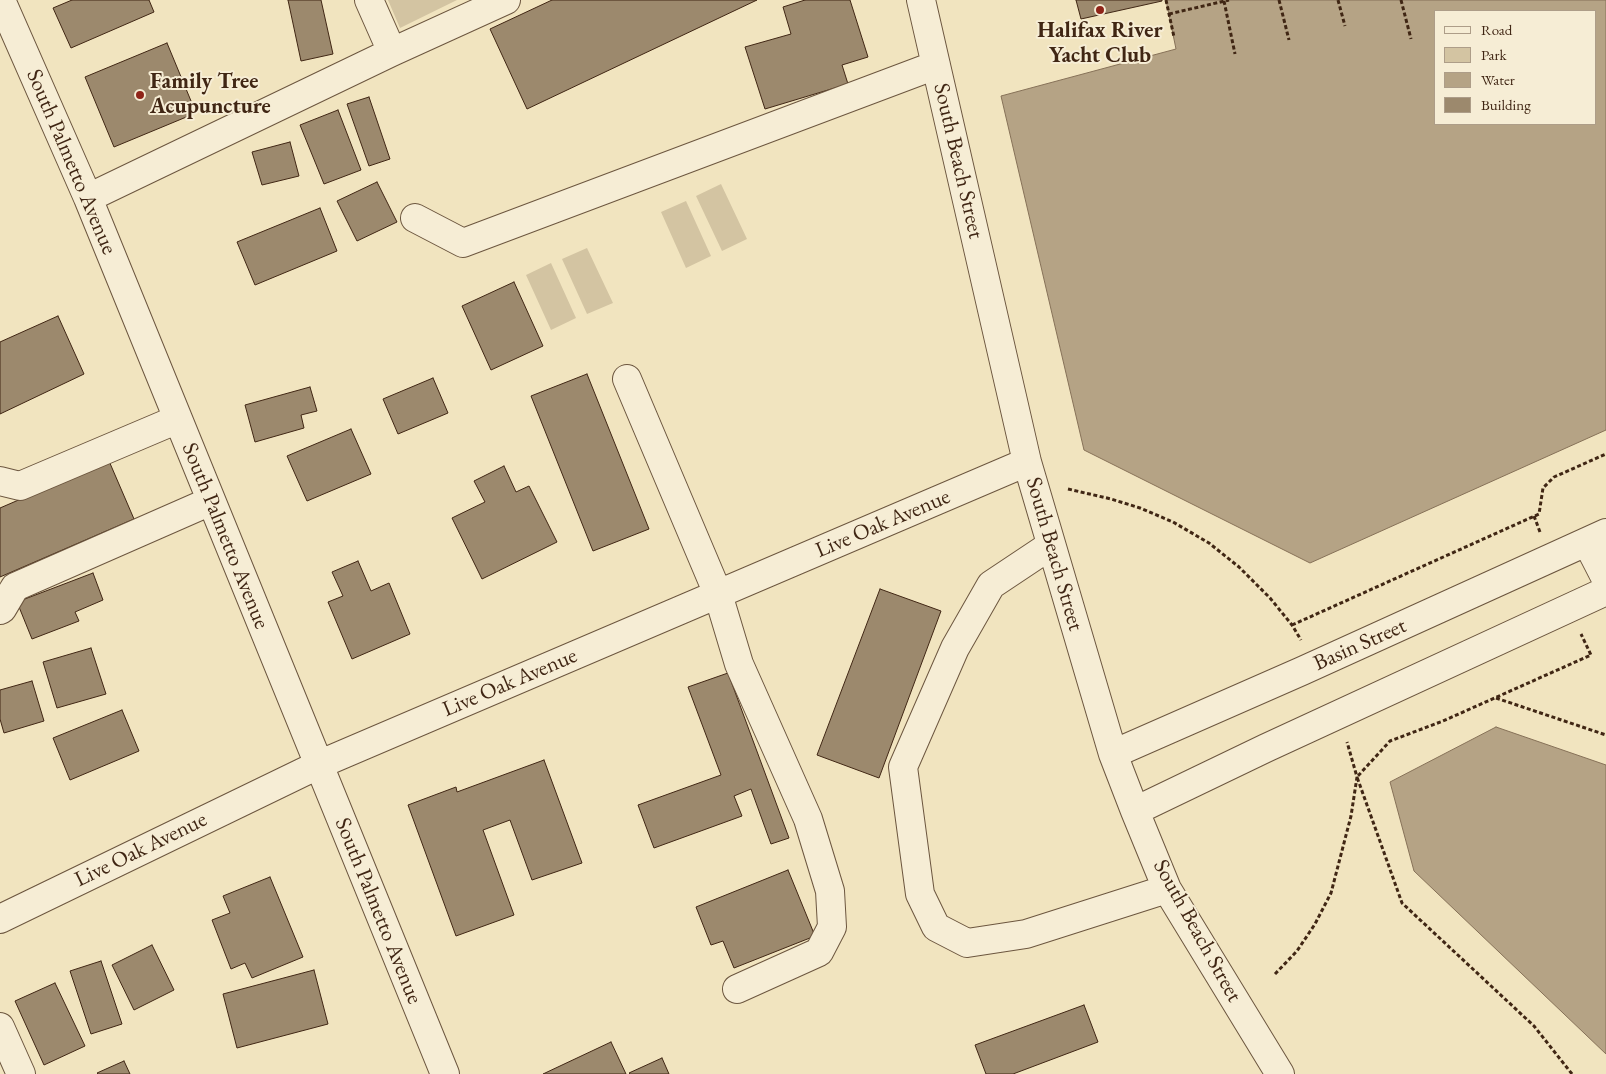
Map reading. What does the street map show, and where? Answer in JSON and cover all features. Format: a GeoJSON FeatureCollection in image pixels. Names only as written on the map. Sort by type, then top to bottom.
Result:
{"type":"FeatureCollection","features":[{"type":"Feature","properties":{"kind":"street","name":"South Palmetto Avenue"},"geometry":{"type":"LineString","coordinates":[[1,0],[88,198],[445,1074]]}},
{"type":"Feature","properties":{"kind":"street"},"geometry":{"type":"LineString","coordinates":[[369,0],[392,52]]}},
{"type":"Feature","properties":{"kind":"street"},"geometry":{"type":"LineString","coordinates":[[88,198],[392,52],[506,0]]}},
{"type":"Feature","properties":{"kind":"street","name":"South Beach Street"},"geometry":{"type":"LineString","coordinates":[[921,0],[1027,462],[1113,754],[1134,811],[1167,889],[1280,1074]]}},
{"type":"Feature","properties":{"kind":"street"},"geometry":{"type":"LineString","coordinates":[[415,218],[463,243],[936,65]]}},
{"type":"Feature","properties":{"kind":"street"},"geometry":{"type":"LineString","coordinates":[[627,379],[718,594],[739,664],[808,819],[830,891],[832,927],[819,952],[737,989]]}},
{"type":"Feature","properties":{"kind":"street"},"geometry":{"type":"LineString","coordinates":[[0,481],[20,486],[178,419]]}},
{"type":"Feature","properties":{"kind":"street","name":"Live Oak Avenue"},"geometry":{"type":"LineString","coordinates":[[0,919],[318,764],[1027,462]]}},
{"type":"Feature","properties":{"kind":"street"},"geometry":{"type":"LineString","coordinates":[[0,610],[14,587],[211,501]]}},
{"type":"Feature","properties":{"kind":"street"},"geometry":{"type":"LineString","coordinates":[[1596,538],[1606,579]]}},
{"type":"Feature","properties":{"kind":"street","name":"Basin Street"},"geometry":{"type":"LineString","coordinates":[[1113,754],[1596,538]]}},
{"type":"Feature","properties":{"kind":"street"},"geometry":{"type":"LineString","coordinates":[[1051,546],[991,585],[955,648],[903,766],[920,894],[936,927],[967,943],[1026,934],[1167,889]]}},
{"type":"Feature","properties":{"kind":"street"},"geometry":{"type":"LineString","coordinates":[[1134,811],[1606,591]]}},
{"type":"Feature","properties":{"kind":"street"},"geometry":{"type":"LineString","coordinates":[[0,1027],[21,1074]]}},
{"type":"Feature","properties":{"kind":"path"},"geometry":{"type":"LineString","coordinates":[[1166,0],[1174,37]]}},
{"type":"Feature","properties":{"kind":"path"},"geometry":{"type":"LineString","coordinates":[[1169,14],[1229,0]]}},
{"type":"Feature","properties":{"kind":"path"},"geometry":{"type":"LineString","coordinates":[[1279,0],[1289,40]]}},
{"type":"Feature","properties":{"kind":"path"},"geometry":{"type":"LineString","coordinates":[[1338,0],[1345,26]]}},
{"type":"Feature","properties":{"kind":"path"},"geometry":{"type":"LineString","coordinates":[[1401,0],[1411,39]]}},
{"type":"Feature","properties":{"kind":"path"},"geometry":{"type":"LineString","coordinates":[[1224,1],[1235,54]]}},
{"type":"Feature","properties":{"kind":"path"},"geometry":{"type":"LineString","coordinates":[[1292,625],[1539,514],[1544,488],[1554,477],[1606,454]]}},
{"type":"Feature","properties":{"kind":"path"},"geometry":{"type":"LineString","coordinates":[[1068,489],[1140,508],[1173,522],[1209,543],[1239,567],[1270,598],[1292,625],[1304,645]]}},
{"type":"Feature","properties":{"kind":"path"},"geometry":{"type":"LineString","coordinates":[[1275,974],[1297,952],[1315,924],[1331,893],[1349,825],[1358,777],[1390,742],[1443,721],[1590,655]]}},
{"type":"Feature","properties":{"kind":"path"},"geometry":{"type":"LineString","coordinates":[[1495,697],[1606,734]]}},
{"type":"Feature","properties":{"kind":"path"},"geometry":{"type":"LineString","coordinates":[[1346,741],[1402,903],[1534,1026],[1572,1074]]}},
{"type":"Feature","properties":{"kind":"green space"},"geometry":{"type":"Polygon","coordinates":[[[388,0],[457,0],[400,28],[388,0]]]}},
{"type":"Feature","properties":{"kind":"green space"},"geometry":{"type":"Polygon","coordinates":[[[721,184],[747,239],[722,251],[696,196],[721,184]]]}},
{"type":"Feature","properties":{"kind":"green space"},"geometry":{"type":"Polygon","coordinates":[[[686,201],[711,256],[686,268],[661,212],[686,201]]]}},
{"type":"Feature","properties":{"kind":"green space"},"geometry":{"type":"Polygon","coordinates":[[[587,248],[613,303],[587,314],[562,259],[587,248]]]}},
{"type":"Feature","properties":{"kind":"green space"},"geometry":{"type":"Polygon","coordinates":[[[551,263],[576,318],[551,330],[526,275],[551,263]]]}},
{"type":"Feature","properties":{"kind":"water"},"geometry":{"type":"Polygon","coordinates":[[[1166,0],[1606,0],[1606,430],[1310,563],[1084,450],[1001,96],[1176,49],[1166,0]]]}},
{"type":"Feature","properties":{"kind":"water"},"geometry":{"type":"Polygon","coordinates":[[[1496,727],[1606,765],[1606,1054],[1414,871],[1390,782],[1496,727]]]}},
{"type":"Feature","properties":{"kind":"building"},"geometry":{"type":"Polygon","coordinates":[[[72,0],[149,0],[154,12],[71,48],[53,8],[72,0]]]}},
{"type":"Feature","properties":{"kind":"building"},"geometry":{"type":"Polygon","coordinates":[[[288,0],[321,0],[333,54],[301,61],[288,0]]]}},
{"type":"Feature","properties":{"kind":"building"},"geometry":{"type":"Polygon","coordinates":[[[552,0],[757,0],[527,109],[490,29],[552,0]]]}},
{"type":"Feature","properties":{"kind":"building"},"geometry":{"type":"Polygon","coordinates":[[[805,0],[850,0],[868,57],[842,65],[848,84],[765,109],[745,47],[791,34],[783,7],[805,0]]]}},
{"type":"Feature","properties":{"kind":"building","name":"Halifax River Yacht Club"},"geometry":{"type":"Polygon","coordinates":[[[1076,0],[1162,0],[1162,1],[1081,19],[1076,0]]]}},
{"type":"Feature","properties":{"kind":"building","name":"Family Tree Acupuncture"},"geometry":{"type":"Polygon","coordinates":[[[167,43],[196,113],[114,147],[85,77],[167,43]]]}},
{"type":"Feature","properties":{"kind":"building"},"geometry":{"type":"Polygon","coordinates":[[[369,97],[390,159],[369,166],[347,104],[369,97]]]}},
{"type":"Feature","properties":{"kind":"building"},"geometry":{"type":"Polygon","coordinates":[[[338,110],[361,170],[324,184],[300,125],[338,110]]]}},
{"type":"Feature","properties":{"kind":"building"},"geometry":{"type":"Polygon","coordinates":[[[290,142],[299,176],[262,185],[252,152],[290,142]]]}},
{"type":"Feature","properties":{"kind":"building"},"geometry":{"type":"Polygon","coordinates":[[[377,182],[397,222],[357,241],[337,201],[377,182]]]}},
{"type":"Feature","properties":{"kind":"building"},"geometry":{"type":"Polygon","coordinates":[[[320,208],[337,251],[255,285],[237,242],[320,208]]]}},
{"type":"Feature","properties":{"kind":"building"},"geometry":{"type":"Polygon","coordinates":[[[514,282],[543,346],[491,370],[462,306],[514,282]]]}},
{"type":"Feature","properties":{"kind":"building"},"geometry":{"type":"Polygon","coordinates":[[[58,316],[84,374],[0,414],[0,342],[58,316]]]}},
{"type":"Feature","properties":{"kind":"building"},"geometry":{"type":"Polygon","coordinates":[[[587,374],[649,529],[593,551],[531,396],[587,374]]]}},
{"type":"Feature","properties":{"kind":"building"},"geometry":{"type":"Polygon","coordinates":[[[433,378],[448,413],[398,434],[383,399],[433,378]]]}},
{"type":"Feature","properties":{"kind":"building"},"geometry":{"type":"Polygon","coordinates":[[[310,387],[317,411],[301,415],[304,428],[255,442],[245,405],[310,387]]]}},
{"type":"Feature","properties":{"kind":"building"},"geometry":{"type":"Polygon","coordinates":[[[351,429],[371,474],[307,501],[287,456],[351,429]]]}},
{"type":"Feature","properties":{"kind":"building"},"geometry":{"type":"Polygon","coordinates":[[[109,461],[134,519],[0,577],[0,508],[109,461]]]}},
{"type":"Feature","properties":{"kind":"building"},"geometry":{"type":"Polygon","coordinates":[[[504,466],[516,492],[529,486],[557,542],[482,579],[452,518],[485,502],[474,481],[504,466]]]}},
{"type":"Feature","properties":{"kind":"building"},"geometry":{"type":"Polygon","coordinates":[[[358,561],[371,591],[389,583],[410,634],[352,659],[328,602],[343,596],[332,572],[358,561]]]}},
{"type":"Feature","properties":{"kind":"building"},"geometry":{"type":"Polygon","coordinates":[[[93,573],[103,600],[75,612],[79,621],[32,639],[17,602],[93,573]]]}},
{"type":"Feature","properties":{"kind":"building"},"geometry":{"type":"Polygon","coordinates":[[[880,589],[941,611],[879,778],[817,755],[880,589]]]}},
{"type":"Feature","properties":{"kind":"building"},"geometry":{"type":"Polygon","coordinates":[[[91,648],[106,694],[57,708],[43,662],[91,648]]]}},
{"type":"Feature","properties":{"kind":"building"},"geometry":{"type":"Polygon","coordinates":[[[728,673],[789,838],[771,844],[751,789],[734,796],[742,816],[654,848],[638,805],[721,775],[688,687],[728,673]]]}},
{"type":"Feature","properties":{"kind":"building"},"geometry":{"type":"Polygon","coordinates":[[[32,681],[44,721],[4,733],[0,719],[0,690],[32,681]]]}},
{"type":"Feature","properties":{"kind":"building"},"geometry":{"type":"Polygon","coordinates":[[[122,710],[139,751],[70,780],[53,738],[122,710]]]}},
{"type":"Feature","properties":{"kind":"building"},"geometry":{"type":"Polygon","coordinates":[[[544,760],[582,863],[532,880],[510,820],[483,830],[514,915],[456,936],[408,805],[456,787],[457,792],[544,760]]]}},
{"type":"Feature","properties":{"kind":"building"},"geometry":{"type":"Polygon","coordinates":[[[788,870],[815,936],[734,968],[723,941],[711,945],[696,907],[788,870]]]}},
{"type":"Feature","properties":{"kind":"building"},"geometry":{"type":"Polygon","coordinates":[[[270,877],[303,957],[252,978],[245,963],[231,969],[212,920],[230,913],[223,896],[270,877]]]}},
{"type":"Feature","properties":{"kind":"building"},"geometry":{"type":"Polygon","coordinates":[[[152,945],[174,990],[134,1010],[112,965],[152,945]]]}},
{"type":"Feature","properties":{"kind":"building"},"geometry":{"type":"Polygon","coordinates":[[[101,961],[122,1024],[91,1034],[70,971],[101,961]]]}},
{"type":"Feature","properties":{"kind":"building"},"geometry":{"type":"Polygon","coordinates":[[[314,970],[328,1024],[237,1048],[223,994],[314,970]]]}},
{"type":"Feature","properties":{"kind":"building"},"geometry":{"type":"Polygon","coordinates":[[[55,983],[85,1046],[44,1065],[15,1001],[55,983]]]}},
{"type":"Feature","properties":{"kind":"building"},"geometry":{"type":"Polygon","coordinates":[[[1084,1005],[1098,1042],[1013,1074],[986,1074],[975,1045],[1084,1005]]]}},
{"type":"Feature","properties":{"kind":"building"},"geometry":{"type":"Polygon","coordinates":[[[611,1042],[626,1074],[543,1074],[611,1042]]]}},
{"type":"Feature","properties":{"kind":"building"},"geometry":{"type":"Polygon","coordinates":[[[662,1058],[669,1074],[629,1073],[662,1058]]]}},
{"type":"Feature","properties":{"kind":"building"},"geometry":{"type":"Polygon","coordinates":[[[124,1061],[130,1074],[97,1073],[124,1061]]]}},
{"type":"Feature","properties":{"kind":"place","name":"Halifax River Yacht Club"},"geometry":{"type":"Point","coordinates":[1100,10]}},
{"type":"Feature","properties":{"kind":"place","name":"Family Tree Acupuncture"},"geometry":{"type":"Point","coordinates":[140,95]}}]}
